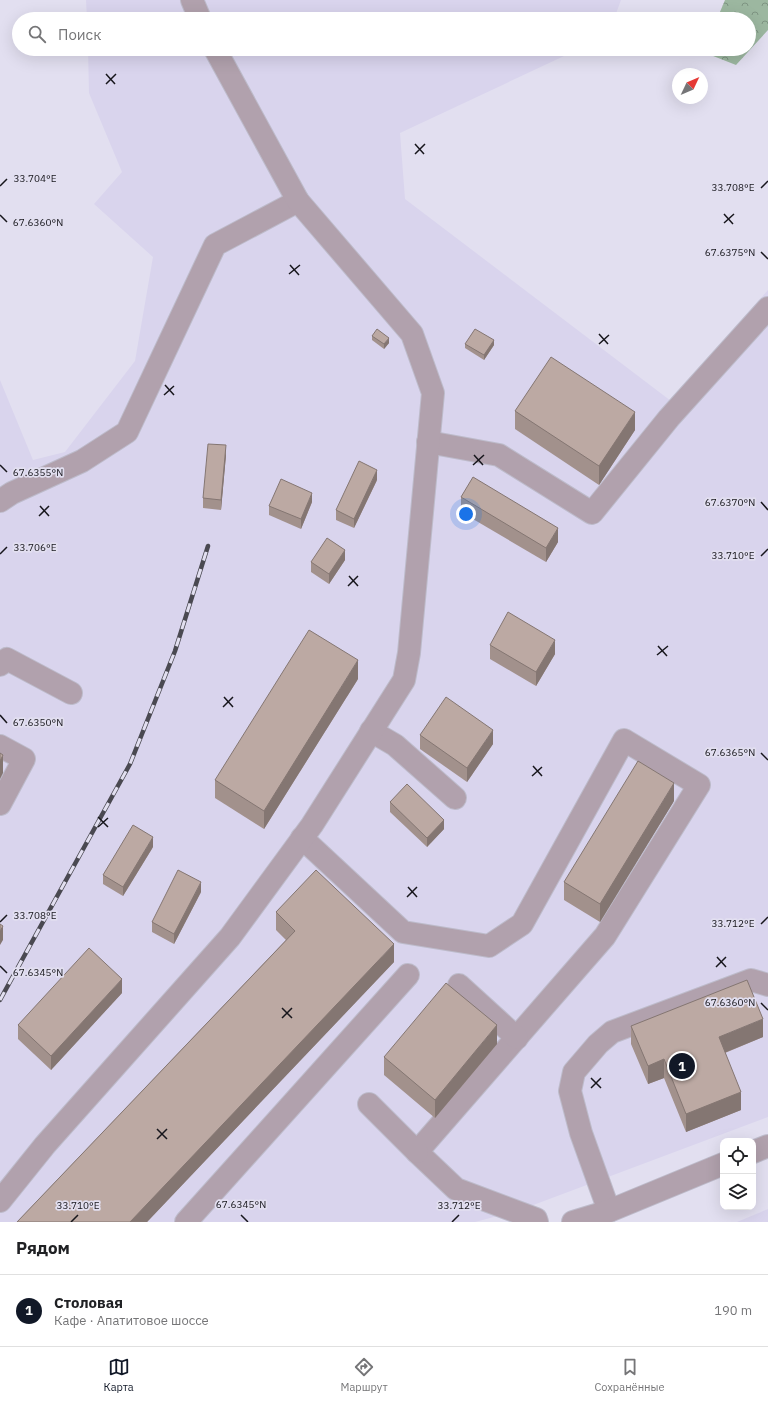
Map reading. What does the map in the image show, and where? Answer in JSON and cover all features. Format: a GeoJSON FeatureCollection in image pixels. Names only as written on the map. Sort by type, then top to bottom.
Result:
{"type":"FeatureCollection","features":[{"type":"Feature","properties":{"kind":"street"},"geometry":{"type":"LineString","coordinates":[[192,0],[197,12]]}},
{"type":"Feature","properties":{"kind":"street"},"geometry":{"type":"LineString","coordinates":[[0,1200],[45,1145],[230,937],[302,838],[404,680],[409,653],[433,393],[412,334],[298,201],[219,56]]}},
{"type":"Feature","properties":{"kind":"street"},"geometry":{"type":"LineString","coordinates":[[0,500],[82,461],[127,432],[215,245],[298,201]]}},
{"type":"Feature","properties":{"kind":"street"},"geometry":{"type":"LineString","coordinates":[[428,442],[499,455],[592,513],[669,418],[768,308]]}},
{"type":"Feature","properties":{"kind":"street"},"geometry":{"type":"LineString","coordinates":[[0,665],[7,659],[71,693]]}},
{"type":"Feature","properties":{"kind":"street"},"geometry":{"type":"LineString","coordinates":[[371,731],[395,745],[455,798]]}},
{"type":"Feature","properties":{"kind":"street"},"geometry":{"type":"LineString","coordinates":[[302,838],[403,932],[489,946],[522,924],[624,740],[699,785],[605,936],[417,1152]]}},
{"type":"Feature","properties":{"kind":"street"},"geometry":{"type":"LineString","coordinates":[[0,746],[24,759],[0,804]]}},
{"type":"Feature","properties":{"kind":"street"},"geometry":{"type":"LineString","coordinates":[[186,1222],[408,975]]}},
{"type":"Feature","properties":{"kind":"street"},"geometry":{"type":"LineString","coordinates":[[609,1210],[581,1133],[570,1091],[574,1072],[598,1044],[612,1032],[751,980],[768,985]]}},
{"type":"Feature","properties":{"kind":"street"},"geometry":{"type":"LineString","coordinates":[[459,985],[517,1038]]}},
{"type":"Feature","properties":{"kind":"street"},"geometry":{"type":"LineString","coordinates":[[368,1104],[456,1190],[536,1219],[537,1222]]}},
{"type":"Feature","properties":{"kind":"street"},"geometry":{"type":"LineString","coordinates":[[756,1151],[768,1146]]}},
{"type":"Feature","properties":{"kind":"street"},"geometry":{"type":"LineString","coordinates":[[573,1222],[609,1210],[720,1165]]}},
{"type":"Feature","properties":{"kind":"shaded area"},"geometry":{"type":"Polygon","coordinates":[[[86,0],[621,0],[617,12],[87,12],[86,0]]]}},
{"type":"Feature","properties":{"kind":"shaded area"},"geometry":{"type":"Polygon","coordinates":[[[88,56],[564,56],[400,133],[405,199],[671,401],[768,290],[768,1117],[520,1210],[475,1222],[0,1222],[0,380],[33,460],[65,452],[135,361],[153,257],[94,204],[122,172],[89,93],[88,56]]]}},
{"type":"Feature","properties":{"kind":"shaded area"},"geometry":{"type":"Polygon","coordinates":[[[768,1209],[768,1222],[737,1222],[768,1209]]]}},
{"type":"Feature","properties":{"kind":"green space"},"geometry":{"type":"Polygon","coordinates":[[[725,0],[768,0],[768,30],[756,43],[756,12],[720,12],[725,0]]]}},
{"type":"Feature","properties":{"kind":"green space"},"geometry":{"type":"Polygon","coordinates":[[[713,56],[744,56],[736,65],[713,56]]]}},
{"type":"Feature","properties":{"kind":"building"},"geometry":{"type":"Polygon","coordinates":[[[377,329],[389,338],[384,344],[372,336],[377,329]]]}},
{"type":"Feature","properties":{"kind":"building"},"geometry":{"type":"Polygon","coordinates":[[[475,329],[494,340],[484,355],[465,344],[475,329]]]}},
{"type":"Feature","properties":{"kind":"building"},"geometry":{"type":"Polygon","coordinates":[[[551,357],[635,412],[599,466],[515,411],[551,357]]]}},
{"type":"Feature","properties":{"kind":"building"},"geometry":{"type":"Polygon","coordinates":[[[208,444],[226,445],[221,500],[203,498],[208,444]]]}},
{"type":"Feature","properties":{"kind":"building"},"geometry":{"type":"Polygon","coordinates":[[[359,461],[377,470],[354,519],[336,510],[359,461]]]}},
{"type":"Feature","properties":{"kind":"building"},"geometry":{"type":"Polygon","coordinates":[[[473,477],[558,528],[546,548],[461,497],[473,477]]]}},
{"type":"Feature","properties":{"kind":"building"},"geometry":{"type":"Polygon","coordinates":[[[281,479],[312,493],[301,519],[269,506],[281,479]]]}},
{"type":"Feature","properties":{"kind":"building"},"geometry":{"type":"Polygon","coordinates":[[[327,538],[345,550],[329,574],[311,562],[327,538]]]}},
{"type":"Feature","properties":{"kind":"building"},"geometry":{"type":"Polygon","coordinates":[[[508,612],[555,640],[536,672],[490,645],[508,612]]]}},
{"type":"Feature","properties":{"kind":"building"},"geometry":{"type":"Polygon","coordinates":[[[309,630],[358,660],[264,811],[215,780],[309,630]]]}},
{"type":"Feature","properties":{"kind":"building"},"geometry":{"type":"Polygon","coordinates":[[[446,697],[493,730],[467,768],[420,735],[446,697]]]}},
{"type":"Feature","properties":{"kind":"building"},"geometry":{"type":"Polygon","coordinates":[[[0,753],[3,755],[0,761],[0,753]]]}},
{"type":"Feature","properties":{"kind":"building"},"geometry":{"type":"Polygon","coordinates":[[[638,761],[674,783],[600,904],[564,882],[638,761]]]}},
{"type":"Feature","properties":{"kind":"building"},"geometry":{"type":"Polygon","coordinates":[[[407,784],[444,820],[427,838],[390,802],[407,784]]]}},
{"type":"Feature","properties":{"kind":"building"},"geometry":{"type":"Polygon","coordinates":[[[133,825],[153,837],[123,887],[103,875],[133,825]]]}},
{"type":"Feature","properties":{"kind":"building"},"geometry":{"type":"Polygon","coordinates":[[[178,870],[201,882],[174,934],[152,922],[178,870]]]}},
{"type":"Feature","properties":{"kind":"building"},"geometry":{"type":"Polygon","coordinates":[[[316,870],[394,944],[130,1222],[17,1222],[295,931],[276,912],[316,870]]]}},
{"type":"Feature","properties":{"kind":"building"},"geometry":{"type":"Polygon","coordinates":[[[0,924],[3,926],[0,931],[0,924]]]}},
{"type":"Feature","properties":{"kind":"building"},"geometry":{"type":"Polygon","coordinates":[[[89,948],[122,979],[51,1056],[18,1025],[89,948]]]}},
{"type":"Feature","properties":{"kind":"building"},"geometry":{"type":"Polygon","coordinates":[[[747,980],[763,1019],[719,1037],[741,1092],[686,1114],[664,1059],[648,1066],[631,1026],[747,980]]]}},
{"type":"Feature","properties":{"kind":"building"},"geometry":{"type":"Polygon","coordinates":[[[446,983],[497,1025],[435,1100],[384,1057],[446,983]]]}},
{"type":"Feature","properties":{"kind":"railway"},"geometry":{"type":"LineString","coordinates":[[0,1000],[130,764],[175,651],[208,546]]}},
{"type":"Feature","properties":{"kind":"place","name":"Столовая"},"geometry":{"type":"Point","coordinates":[682,1066]}}]}
